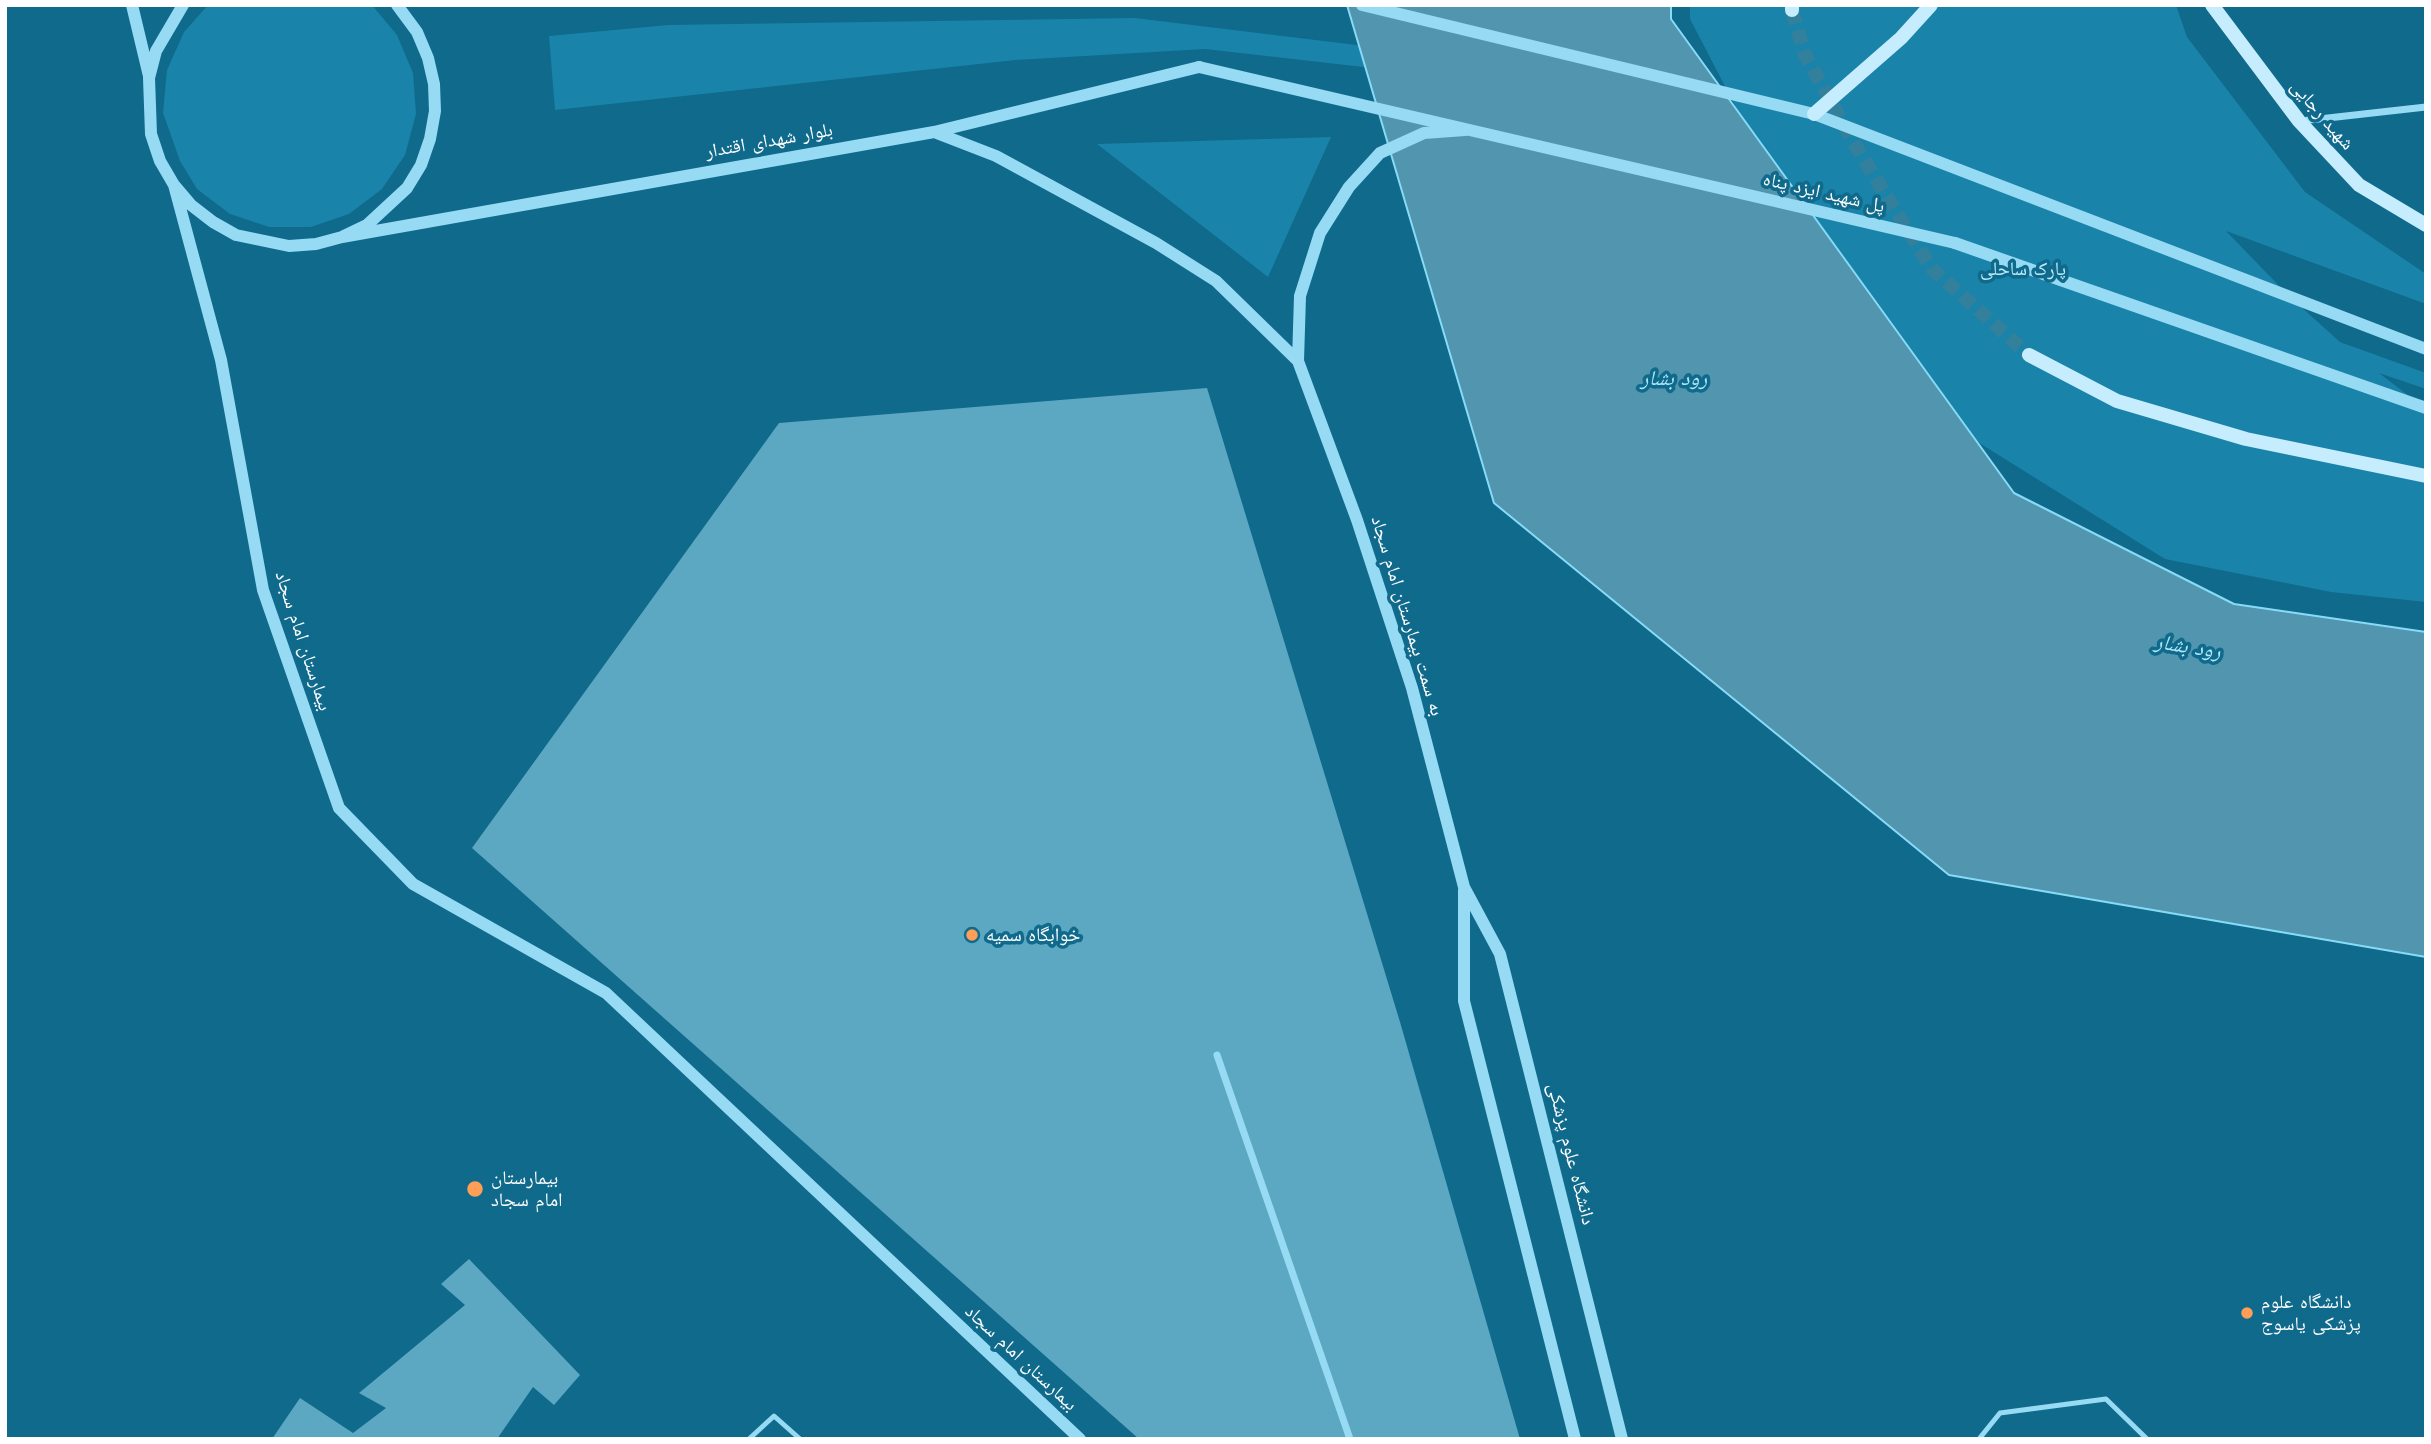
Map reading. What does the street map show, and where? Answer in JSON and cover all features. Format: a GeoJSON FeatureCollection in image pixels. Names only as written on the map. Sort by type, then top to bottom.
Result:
{"type":"FeatureCollection","features":[{"type":"Feature","properties":{"kind":"main road"},"geometry":{"type":"LineString","coordinates":[[1814,114],[1901,38],[1931,5]]}},
{"type":"Feature","properties":{"kind":"main road","name":"شهید رجایی"},"geometry":{"type":"LineString","coordinates":[[2212,5],[2299,121],[2359,185],[2426,225]]}},
{"type":"Feature","properties":{"kind":"main road"},"geometry":{"type":"LineString","coordinates":[[2028,355],[2117,401],[2246,439],[2426,476]]}},
{"type":"Feature","properties":{"kind":"street"},"geometry":{"type":"LineString","coordinates":[[132,5],[149,78],[151,134],[174,185],[191,205],[236,235],[289,246],[316,244],[342,237],[367,225],[407,188],[430,139],[435,111],[428,58],[417,32],[397,5]]}},
{"type":"Feature","properties":{"kind":"street"},"geometry":{"type":"LineString","coordinates":[[149,78],[156,51],[183,5]]}},
{"type":"Feature","properties":{"kind":"street"},"geometry":{"type":"LineString","coordinates":[[1362,5],[1814,114],[2426,349]]}},
{"type":"Feature","properties":{"kind":"street","name":"بلوار شهدای اقتدار"},"geometry":{"type":"LineString","coordinates":[[342,237],[933,132],[1199,67]]}},
{"type":"Feature","properties":{"kind":"street","name":"پل شهید ایزد پناه"},"geometry":{"type":"LineString","coordinates":[[1199,67],[1955,243],[2426,408]]}},
{"type":"Feature","properties":{"kind":"street"},"geometry":{"type":"LineString","coordinates":[[2299,121],[2426,107]]}},
{"type":"Feature","properties":{"kind":"street"},"geometry":{"type":"LineString","coordinates":[[1298,361],[1300,296],[1320,233],[1349,187],[1380,153],[1424,133],[1468,130]]}},
{"type":"Feature","properties":{"kind":"street"},"geometry":{"type":"LineString","coordinates":[[933,132],[996,156],[1157,243],[1216,281],[1298,361]]}},
{"type":"Feature","properties":{"kind":"street","name":"بیمارستان امام سجاد"},"geometry":{"type":"LineString","coordinates":[[174,185],[221,360],[263,590],[339,808],[413,884],[606,993],[1080,1439]]}},
{"type":"Feature","properties":{"kind":"street","name":"به سمت بیمارستان امام سجاد"},"geometry":{"type":"LineString","coordinates":[[1298,361],[1357,520],[1412,688],[1464,887]]}},
{"type":"Feature","properties":{"kind":"street"},"geometry":{"type":"LineString","coordinates":[[1464,887],[1464,1001],[1575,1439]]}},
{"type":"Feature","properties":{"kind":"street","name":"دانشگاه علوم پزشکی"},"geometry":{"type":"LineString","coordinates":[[1464,887],[1500,954],[1622,1439]]}},
{"type":"Feature","properties":{"kind":"street"},"geometry":{"type":"LineString","coordinates":[[1217,1055],[1350,1439]]}},
{"type":"Feature","properties":{"kind":"lane"},"geometry":{"type":"LineString","coordinates":[[1979,1439],[2000,1413],[2106,1399],[2147,1439]]}},
{"type":"Feature","properties":{"kind":"lane"},"geometry":{"type":"LineString","coordinates":[[749,1439],[774,1416],[800,1439]]}},
{"type":"Feature","properties":{"kind":"green space"},"geometry":{"type":"Polygon","coordinates":[[[208,5],[372,5],[397,35],[413,73],[416,114],[405,155],[382,189],[349,214],[311,227],[269,227],[230,214],[197,189],[180,161],[163,113],[167,70],[184,32],[208,5]]]}},
{"type":"Feature","properties":{"kind":"green space","name":"پارک ساحلی"},"geometry":{"type":"Polygon","coordinates":[[[1690,5],[2176,5],[2187,37],[2305,192],[2426,274],[2426,304],[2226,231],[2288,295],[2340,342],[2426,373],[2426,389],[2379,373],[2426,409],[2426,602],[2331,592],[2165,559],[1896,391],[1416,73],[1205,49],[1016,60],[555,110],[549,36],[668,25],[1135,18],[1414,52],[1754,142],[1690,19],[1690,5]]]}},
{"type":"Feature","properties":{"kind":"green space"},"geometry":{"type":"Polygon","coordinates":[[[1331,137],[1268,277],[1097,144],[1331,137]]]}},
{"type":"Feature","properties":{"kind":"water","name":"رود بشار"},"geometry":{"type":"Polygon","coordinates":[[[1347,5],[1671,5],[1671,19],[2014,493],[2234,604],[2426,632],[2426,957],[1949,875],[1494,503],[1347,5]]]}},
{"type":"Feature","properties":{"kind":"building","name":"خوابگاه سمیه"},"geometry":{"type":"Polygon","coordinates":[[[1207,388],[1400,1022],[1520,1439],[1139,1439],[472,848],[779,423],[1207,388]]]}},
{"type":"Feature","properties":{"kind":"building"},"geometry":{"type":"Polygon","coordinates":[[[469,1259],[580,1375],[554,1405],[533,1387],[497,1439],[272,1439],[300,1398],[353,1433],[386,1408],[359,1393],[465,1305],[441,1284],[469,1259]]]}},
{"type":"Feature","properties":{"kind":"tunnel"},"geometry":{"type":"LineString","coordinates":[[1792,10],[1805,55],[1858,150],[1932,269],[2029,355]]}},
{"type":"Feature","properties":{"kind":"place","name":"خوابگاه سمیه"},"geometry":{"type":"Point","coordinates":[972,935]}},
{"type":"Feature","properties":{"kind":"place","name":"بیمارستان امام سجاد"},"geometry":{"type":"Point","coordinates":[475,1189]}},
{"type":"Feature","properties":{"kind":"place","name":"دانشگاه علوم پزشکی یاسوج"},"geometry":{"type":"Point","coordinates":[2247,1313]}}]}
